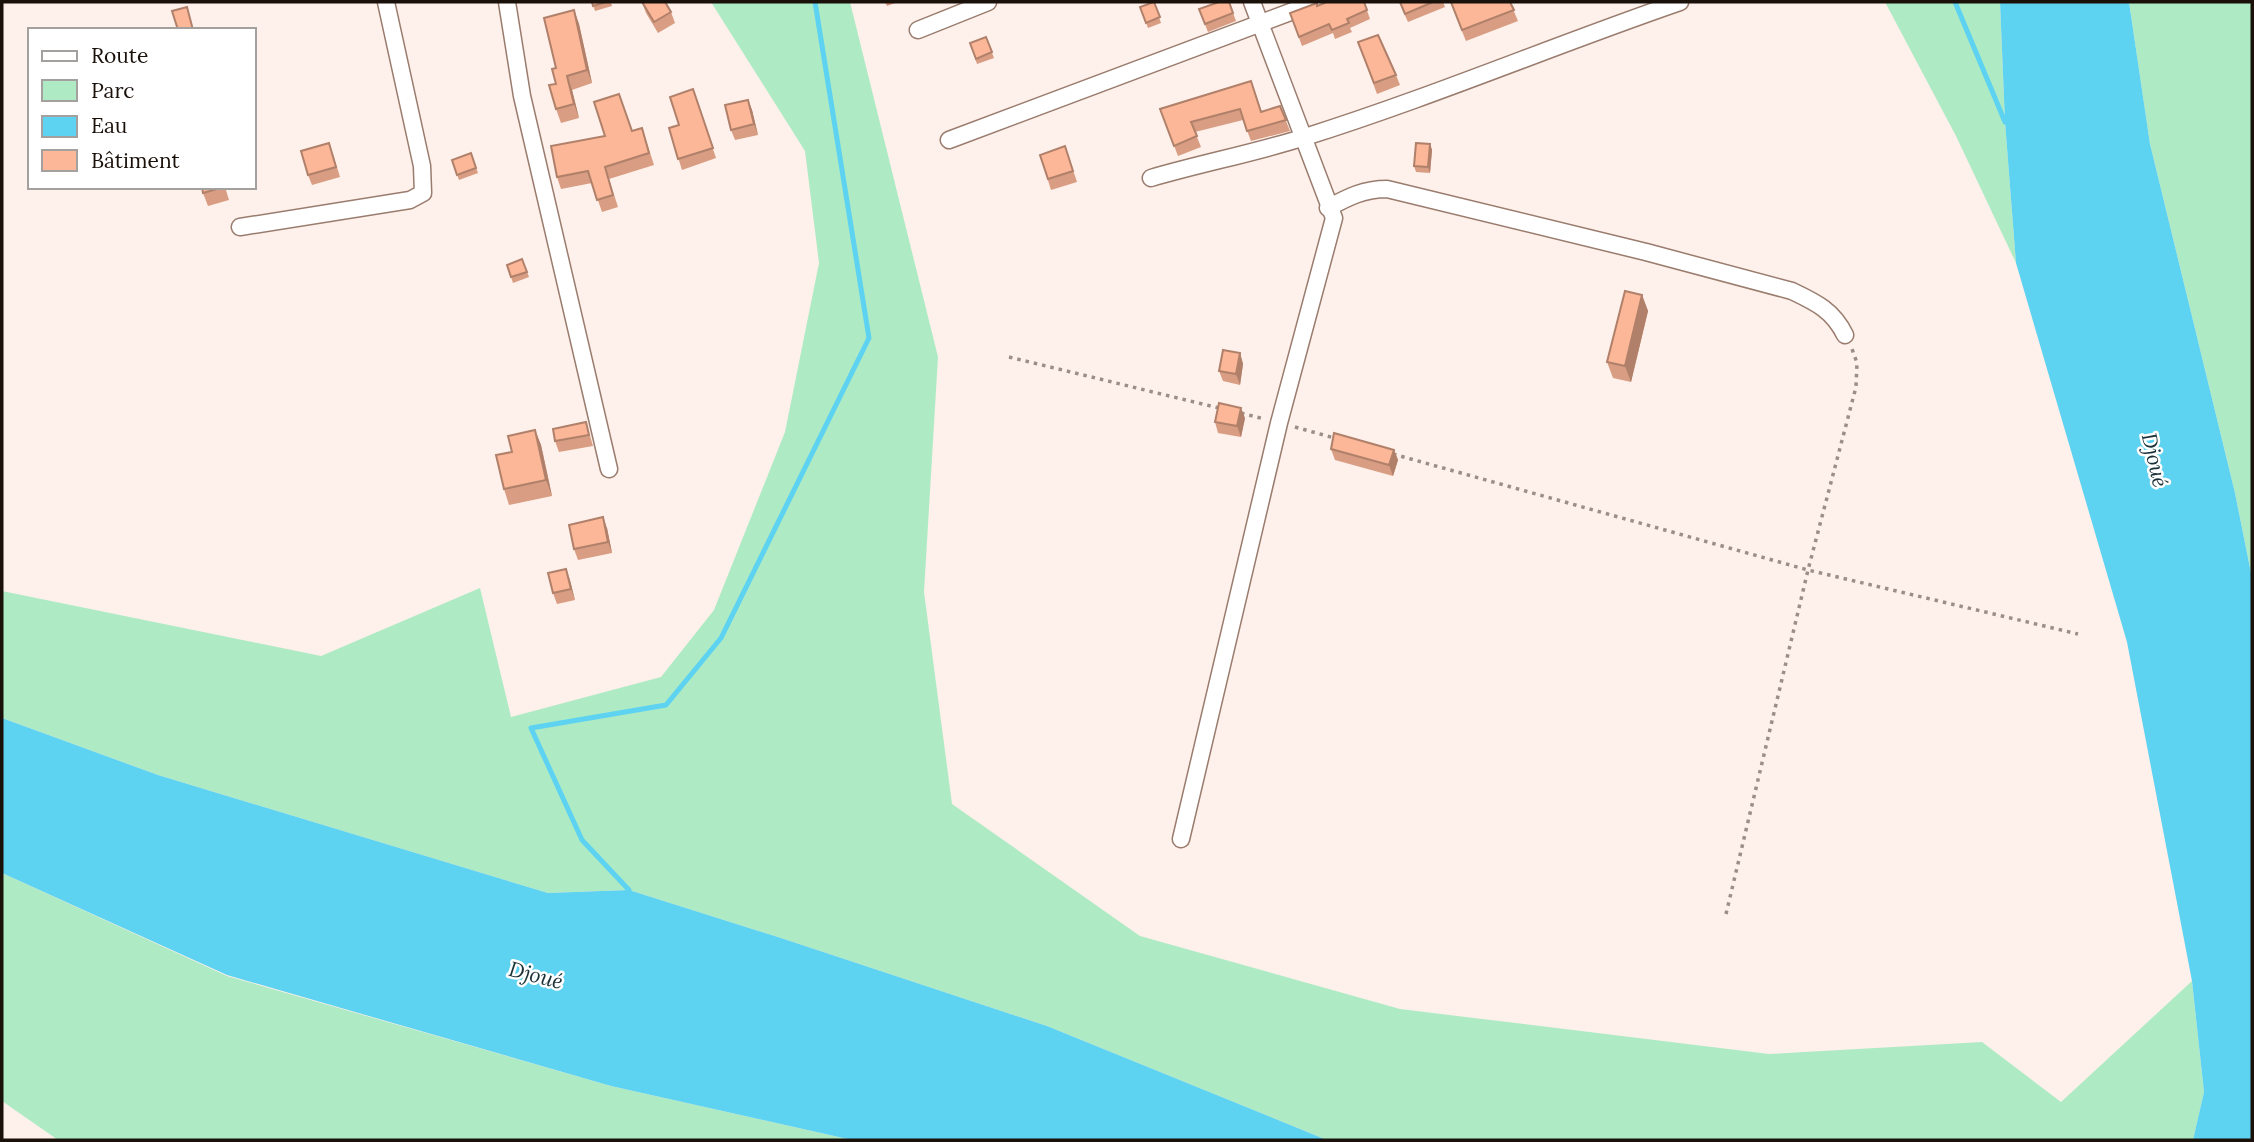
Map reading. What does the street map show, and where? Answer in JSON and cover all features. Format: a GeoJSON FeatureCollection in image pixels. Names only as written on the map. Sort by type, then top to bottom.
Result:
{"type":"FeatureCollection","features":[{"type":"Feature","properties":{"kind":"street"},"geometry":{"type":"LineString","coordinates":[[240,227],[410,200],[423,193],[425,182],[422,166],[386,2]]}},
{"type":"Feature","properties":{"kind":"street"},"geometry":{"type":"LineString","coordinates":[[507,2],[523,96],[609,469]]}},
{"type":"Feature","properties":{"kind":"street"},"geometry":{"type":"LineString","coordinates":[[918,30],[988,2]]}},
{"type":"Feature","properties":{"kind":"street"},"geometry":{"type":"LineString","coordinates":[[1181,839],[1279,423],[1334,218],[1252,2]]}},
{"type":"Feature","properties":{"kind":"street"},"geometry":{"type":"LineString","coordinates":[[948,140],[1317,2]]}},
{"type":"Feature","properties":{"kind":"street"},"geometry":{"type":"LineString","coordinates":[[1151,178],[1304,137],[1513,65],[1647,7],[1680,2]]}},
{"type":"Feature","properties":{"kind":"street"},"geometry":{"type":"LineString","coordinates":[[1328,208],[1353,194],[1371,189],[1387,189],[1562,230],[1792,291],[1822,306],[1838,320],[1845,335]]}},
{"type":"Feature","properties":{"kind":"path"},"geometry":{"type":"LineString","coordinates":[[1726,914],[1808,570],[1856,387],[1857,363],[1845,335]]}},
{"type":"Feature","properties":{"kind":"path"},"geometry":{"type":"LineString","coordinates":[[1009,357],[1225,410]]}},
{"type":"Feature","properties":{"kind":"path"},"geometry":{"type":"LineString","coordinates":[[1238,413],[1345,441]]}},
{"type":"Feature","properties":{"kind":"path"},"geometry":{"type":"LineString","coordinates":[[1385,452],[1808,570],[2078,634]]}},
{"type":"Feature","properties":{"kind":"green space"},"geometry":{"type":"Polygon","coordinates":[[[711,2],[850,2],[938,357],[924,592],[952,804],[1140,936],[1400,1009],[1769,1054],[1982,1042],[2061,1102],[2192,981],[2204,1092],[2193,1140],[1327,1140],[1047,1026],[781,938],[629,890],[548,893],[158,775],[2,718],[2,591],[321,656],[480,588],[511,717],[661,677],[714,610],[785,432],[819,263],[805,151],[711,2]]]}},
{"type":"Feature","properties":{"kind":"green space"},"geometry":{"type":"Polygon","coordinates":[[[1885,2],[2000,2],[2005,122],[2016,263],[1956,136],[1885,2]]]}},
{"type":"Feature","properties":{"kind":"green space"},"geometry":{"type":"Polygon","coordinates":[[[2129,2],[2252,2],[2252,578],[2235,493],[2150,144],[2129,2]]]}},
{"type":"Feature","properties":{"kind":"green space"},"geometry":{"type":"Polygon","coordinates":[[[2,873],[227,976],[611,1086],[852,1140],[58,1140],[2,1101],[2,873]]]}},
{"type":"Feature","properties":{"kind":"water","name":"Djoué"},"geometry":{"type":"Polygon","coordinates":[[[2000,2],[2129,2],[2150,144],[2235,493],[2252,578],[2252,1140],[2193,1140],[2204,1092],[2192,981],[2127,642],[2016,263],[2005,122],[2000,2]]]}},
{"type":"Feature","properties":{"kind":"water","name":"Djoué"},"geometry":{"type":"Polygon","coordinates":[[[2,718],[158,775],[548,893],[629,890],[781,938],[1047,1026],[1327,1140],[852,1140],[611,1086],[227,975],[2,873],[2,718]]]}},
{"type":"Feature","properties":{"kind":"building"},"geometry":{"type":"Polygon","coordinates":[[[642,2],[665,2],[671,12],[654,22],[642,2]]]}},
{"type":"Feature","properties":{"kind":"building"},"geometry":{"type":"Polygon","coordinates":[[[1154,2],[1160,17],[1146,23],[1140,7],[1154,2]]]}},
{"type":"Feature","properties":{"kind":"building"},"geometry":{"type":"Polygon","coordinates":[[[1219,2],[1229,2],[1233,13],[1205,24],[1199,9],[1219,2]]]}},
{"type":"Feature","properties":{"kind":"building"},"geometry":{"type":"Polygon","coordinates":[[[1327,2],[1364,2],[1367,10],[1347,19],[1349,23],[1332,30],[1329,24],[1299,37],[1290,13],[1327,2]]]}},
{"type":"Feature","properties":{"kind":"building"},"geometry":{"type":"Polygon","coordinates":[[[1400,2],[1433,2],[1405,14],[1400,2]]]}},
{"type":"Feature","properties":{"kind":"building"},"geometry":{"type":"Polygon","coordinates":[[[1451,2],[1510,2],[1514,10],[1462,30],[1451,2]]]}},
{"type":"Feature","properties":{"kind":"building"},"geometry":{"type":"Polygon","coordinates":[[[187,7],[192,28],[177,28],[172,11],[187,7]]]}},
{"type":"Feature","properties":{"kind":"building"},"geometry":{"type":"Polygon","coordinates":[[[574,10],[587,70],[567,76],[574,104],[556,109],[549,85],[556,84],[552,69],[556,68],[544,18],[574,10]]]}},
{"type":"Feature","properties":{"kind":"building"},"geometry":{"type":"Polygon","coordinates":[[[1378,35],[1396,75],[1374,83],[1358,42],[1378,35]]]}},
{"type":"Feature","properties":{"kind":"building"},"geometry":{"type":"Polygon","coordinates":[[[986,37],[992,52],[976,59],[970,43],[986,37]]]}},
{"type":"Feature","properties":{"kind":"building"},"geometry":{"type":"Polygon","coordinates":[[[1251,81],[1261,112],[1280,106],[1286,120],[1247,131],[1240,109],[1191,122],[1197,136],[1174,146],[1160,109],[1251,81]]]}},
{"type":"Feature","properties":{"kind":"building"},"geometry":{"type":"Polygon","coordinates":[[[693,89],[713,148],[678,159],[669,128],[679,125],[670,97],[693,89]]]}},
{"type":"Feature","properties":{"kind":"building"},"geometry":{"type":"Polygon","coordinates":[[[619,94],[632,131],[642,128],[649,153],[605,167],[613,195],[597,200],[588,171],[557,177],[551,146],[605,136],[594,102],[619,94]]]}},
{"type":"Feature","properties":{"kind":"building"},"geometry":{"type":"Polygon","coordinates":[[[748,100],[754,124],[731,130],[725,105],[748,100]]]}},
{"type":"Feature","properties":{"kind":"building"},"geometry":{"type":"Polygon","coordinates":[[[329,143],[336,167],[308,175],[301,151],[329,143]]]}},
{"type":"Feature","properties":{"kind":"building"},"geometry":{"type":"Polygon","coordinates":[[[1416,143],[1430,144],[1428,167],[1414,166],[1416,143]]]}},
{"type":"Feature","properties":{"kind":"building"},"geometry":{"type":"Polygon","coordinates":[[[1065,146],[1073,171],[1048,179],[1040,155],[1065,146]]]}},
{"type":"Feature","properties":{"kind":"building"},"geometry":{"type":"Polygon","coordinates":[[[471,153],[476,168],[457,175],[452,160],[471,153]]]}},
{"type":"Feature","properties":{"kind":"building"},"geometry":{"type":"Polygon","coordinates":[[[522,259],[527,272],[511,277],[507,265],[522,259]]]}},
{"type":"Feature","properties":{"kind":"building"},"geometry":{"type":"Polygon","coordinates":[[[1625,291],[1642,295],[1625,366],[1607,362],[1625,291]]]}},
{"type":"Feature","properties":{"kind":"building"},"geometry":{"type":"Polygon","coordinates":[[[1223,350],[1240,353],[1236,374],[1219,371],[1223,350]]]}},
{"type":"Feature","properties":{"kind":"building"},"geometry":{"type":"Polygon","coordinates":[[[1219,403],[1241,408],[1237,426],[1215,422],[1219,403]]]}},
{"type":"Feature","properties":{"kind":"building"},"geometry":{"type":"Polygon","coordinates":[[[586,422],[589,435],[555,441],[553,429],[586,422]]]}},
{"type":"Feature","properties":{"kind":"building"},"geometry":{"type":"Polygon","coordinates":[[[535,430],[546,480],[504,489],[496,455],[512,452],[508,436],[535,430]]]}},
{"type":"Feature","properties":{"kind":"building"},"geometry":{"type":"Polygon","coordinates":[[[1334,433],[1394,450],[1389,465],[1331,449],[1334,433]]]}},
{"type":"Feature","properties":{"kind":"building"},"geometry":{"type":"Polygon","coordinates":[[[603,517],[608,542],[574,549],[569,525],[603,517]]]}},
{"type":"Feature","properties":{"kind":"building"},"geometry":{"type":"Polygon","coordinates":[[[566,569],[571,589],[553,593],[548,573],[566,569]]]}},
{"type":"Feature","properties":{"kind":"waterway"},"geometry":{"type":"LineString","coordinates":[[627,895],[629,890],[582,840],[531,728],[666,705],[721,638],[869,338],[815,2]]}},
{"type":"Feature","properties":{"kind":"waterway"},"geometry":{"type":"LineString","coordinates":[[1955,2],[2005,122]]}}]}
